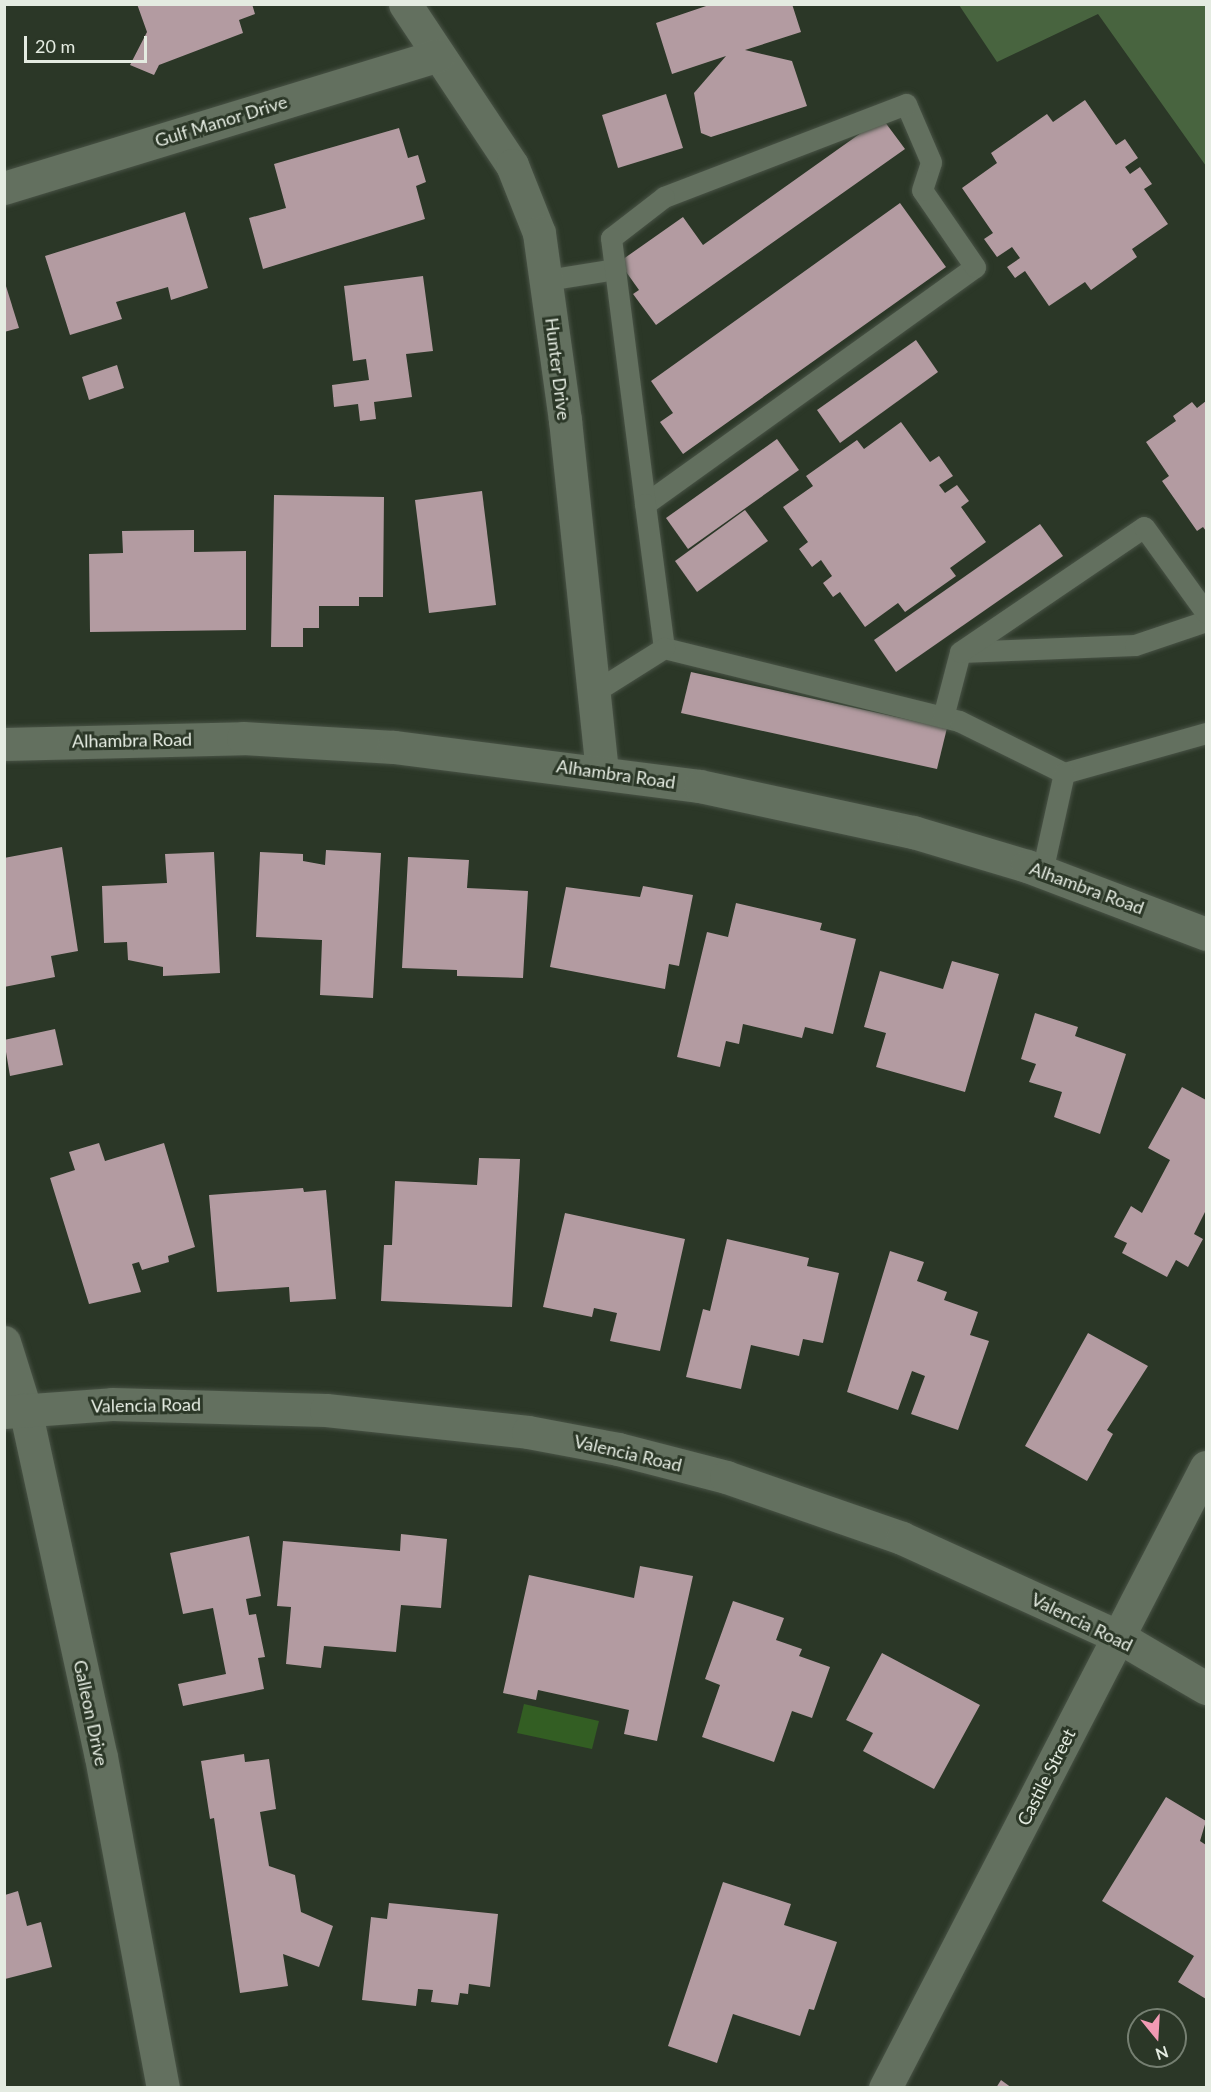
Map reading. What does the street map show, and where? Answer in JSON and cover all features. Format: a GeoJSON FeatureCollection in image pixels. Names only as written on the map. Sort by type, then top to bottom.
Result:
{"type":"FeatureCollection","features":[{"type":"Feature","properties":{"kind":"street","name":"Hunter Drive"},"geometry":{"type":"LineString","coordinates":[[405,4],[523,186],[539,232],[547,280],[602,771]]}},
{"type":"Feature","properties":{"kind":"street","name":"Gulf Manor Drive"},"geometry":{"type":"LineString","coordinates":[[4,188],[438,55]]}},
{"type":"Feature","properties":{"kind":"street","name":"Alhambra Road"},"geometry":{"type":"LineString","coordinates":[[4,744],[243,738],[394,747],[602,771],[700,786],[902,829],[1042,872],[1206,934]]}},
{"type":"Feature","properties":{"kind":"street","name":"Galleon Drive"},"geometry":{"type":"LineString","coordinates":[[4,1342],[15,1411],[101,1757],[164,2088]]}},
{"type":"Feature","properties":{"kind":"street","name":"Valencia Road"},"geometry":{"type":"LineString","coordinates":[[15,1411],[198,1404],[326,1410],[528,1432],[618,1449],[726,1477],[892,1534],[1119,1637],[1206,1689]]}},
{"type":"Feature","properties":{"kind":"street","name":"Castile Street"},"geometry":{"type":"LineString","coordinates":[[885,2088],[1206,1467]]}},
{"type":"Feature","properties":{"kind":"lane"},"geometry":{"type":"LineString","coordinates":[[645,504],[975,267],[922,190],[931,162],[906,104],[664,197],[611,238],[645,504],[664,648]]}},
{"type":"Feature","properties":{"kind":"lane"},"geometry":{"type":"LineString","coordinates":[[547,280],[615,269]]}},
{"type":"Feature","properties":{"kind":"lane"},"geometry":{"type":"LineString","coordinates":[[943,717],[960,652],[1144,527],[1206,613]]}},
{"type":"Feature","properties":{"kind":"lane"},"geometry":{"type":"LineString","coordinates":[[960,652],[1135,645],[1206,621]]}},
{"type":"Feature","properties":{"kind":"lane"},"geometry":{"type":"LineString","coordinates":[[594,692],[664,648],[959,721],[1064,773],[1206,732]]}},
{"type":"Feature","properties":{"kind":"lane"},"geometry":{"type":"LineString","coordinates":[[1042,872],[1064,773]]}},
{"type":"Feature","properties":{"kind":"shaded area"},"geometry":{"type":"Polygon","coordinates":[[[959,5],[1206,5],[1206,166],[1098,14],[997,62],[959,5]]]}},
{"type":"Feature","properties":{"kind":"shaded area"},"geometry":{"type":"Polygon","coordinates":[[[524,1704],[599,1721],[592,1749],[517,1733],[524,1704]]]}},
{"type":"Feature","properties":{"kind":"building"},"geometry":{"type":"Polygon","coordinates":[[[137,4],[252,4],[255,14],[239,20],[243,33],[159,65],[154,75],[130,65],[147,32],[137,4]]]}},
{"type":"Feature","properties":{"kind":"building"},"geometry":{"type":"Polygon","coordinates":[[[712,4],[792,4],[801,32],[745,50],[792,61],[807,106],[711,137],[701,133],[694,93],[726,56],[672,74],[656,23],[712,4]]]}},
{"type":"Feature","properties":{"kind":"building"},"geometry":{"type":"Polygon","coordinates":[[[666,94],[683,148],[618,168],[602,115],[666,94]]]}},
{"type":"Feature","properties":{"kind":"building"},"geometry":{"type":"Polygon","coordinates":[[[1085,100],[1116,145],[1125,139],[1138,158],[1125,167],[1130,174],[1140,167],[1152,184],[1144,189],[1168,224],[1132,249],[1137,257],[1091,290],[1085,282],[1049,306],[1025,271],[1015,278],[1007,267],[1020,258],[1012,247],[997,257],[984,239],[993,233],[962,188],[997,163],[991,153],[1047,114],[1053,122],[1085,100]]]}},
{"type":"Feature","properties":{"kind":"building"},"geometry":{"type":"Polygon","coordinates":[[[882,118],[905,149],[656,325],[633,294],[639,290],[619,262],[683,217],[703,245],[882,118]]]}},
{"type":"Feature","properties":{"kind":"building"},"geometry":{"type":"Polygon","coordinates":[[[399,128],[408,158],[418,155],[426,182],[416,186],[425,219],[263,269],[249,218],[286,208],[274,164],[399,128]]]}},
{"type":"Feature","properties":{"kind":"building"},"geometry":{"type":"Polygon","coordinates":[[[900,203],[946,267],[683,454],[660,422],[673,413],[651,381],[900,203]]]}},
{"type":"Feature","properties":{"kind":"building"},"geometry":{"type":"Polygon","coordinates":[[[185,212],[208,288],[171,300],[168,287],[116,302],[122,319],[70,335],[45,256],[185,212]]]}},
{"type":"Feature","properties":{"kind":"building"},"geometry":{"type":"Polygon","coordinates":[[[423,276],[433,351],[406,354],[412,397],[374,402],[376,419],[360,421],[358,404],[334,407],[332,385],[369,380],[366,359],[353,361],[344,286],[423,276]]]}},
{"type":"Feature","properties":{"kind":"building"},"geometry":{"type":"Polygon","coordinates":[[[4,284],[19,328],[4,332],[4,284]]]}},
{"type":"Feature","properties":{"kind":"building"},"geometry":{"type":"Polygon","coordinates":[[[916,340],[938,372],[840,443],[817,410],[916,340]]]}},
{"type":"Feature","properties":{"kind":"building"},"geometry":{"type":"Polygon","coordinates":[[[117,365],[124,388],[89,400],[82,377],[117,365]]]}},
{"type":"Feature","properties":{"kind":"building"},"geometry":{"type":"Polygon","coordinates":[[[1206,401],[1206,531],[1203,527],[1197,531],[1162,481],[1169,476],[1146,442],[1176,421],[1173,416],[1192,402],[1197,408],[1206,401]]]}},
{"type":"Feature","properties":{"kind":"building"},"geometry":{"type":"Polygon","coordinates":[[[901,422],[930,462],[939,456],[953,476],[939,485],[945,493],[957,485],[969,501],[961,507],[986,542],[950,568],[956,576],[905,612],[898,603],[865,627],[840,592],[833,597],[823,583],[832,576],[821,560],[812,567],[799,549],[808,542],[783,507],[813,486],[806,476],[857,440],[864,449],[901,422]]]}},
{"type":"Feature","properties":{"kind":"building"},"geometry":{"type":"Polygon","coordinates":[[[777,439],[799,470],[688,549],[666,518],[777,439]]]}},
{"type":"Feature","properties":{"kind":"building"},"geometry":{"type":"Polygon","coordinates":[[[482,491],[496,605],[429,613],[415,500],[482,491]]]}},
{"type":"Feature","properties":{"kind":"building"},"geometry":{"type":"Polygon","coordinates":[[[274,495],[384,497],[383,597],[359,597],[359,606],[319,606],[319,628],[303,628],[303,647],[271,647],[274,495]]]}},
{"type":"Feature","properties":{"kind":"building"},"geometry":{"type":"Polygon","coordinates":[[[745,510],[768,541],[697,592],[675,561],[745,510]]]}},
{"type":"Feature","properties":{"kind":"building"},"geometry":{"type":"Polygon","coordinates":[[[1040,524],[1063,556],[896,672],[874,640],[1040,524]]]}},
{"type":"Feature","properties":{"kind":"building"},"geometry":{"type":"Polygon","coordinates":[[[194,530],[194,552],[246,551],[246,630],[90,632],[89,554],[123,553],[122,531],[194,530]]]}},
{"type":"Feature","properties":{"kind":"building"},"geometry":{"type":"Polygon","coordinates":[[[691,672],[947,728],[937,769],[681,713],[691,672]]]}},
{"type":"Feature","properties":{"kind":"building"},"geometry":{"type":"Polygon","coordinates":[[[62,847],[78,951],[51,956],[55,977],[4,987],[4,858],[62,847]]]}},
{"type":"Feature","properties":{"kind":"building"},"geometry":{"type":"Polygon","coordinates":[[[326,850],[381,853],[373,998],[320,995],[322,940],[256,937],[260,852],[303,854],[303,861],[325,865],[326,850]]]}},
{"type":"Feature","properties":{"kind":"building"},"geometry":{"type":"Polygon","coordinates":[[[214,852],[220,973],[163,976],[163,967],[128,960],[127,942],[104,943],[102,886],[167,883],[165,854],[214,852]]]}},
{"type":"Feature","properties":{"kind":"building"},"geometry":{"type":"Polygon","coordinates":[[[408,857],[469,860],[467,888],[528,891],[523,978],[457,976],[457,970],[402,968],[408,857]]]}},
{"type":"Feature","properties":{"kind":"building"},"geometry":{"type":"Polygon","coordinates":[[[643,886],[693,895],[679,966],[669,964],[665,989],[550,967],[566,887],[640,897],[643,886]]]}},
{"type":"Feature","properties":{"kind":"building"},"geometry":{"type":"Polygon","coordinates":[[[736,903],[822,923],[820,930],[856,939],[833,1034],[805,1027],[802,1038],[743,1024],[739,1044],[726,1041],[720,1067],[677,1057],[707,932],[728,937],[736,903]]]}},
{"type":"Feature","properties":{"kind":"building"},"geometry":{"type":"Polygon","coordinates":[[[952,961],[999,974],[965,1092],[876,1067],[886,1033],[864,1027],[880,971],[943,989],[952,961]]]}},
{"type":"Feature","properties":{"kind":"building"},"geometry":{"type":"Polygon","coordinates":[[[1035,1013],[1078,1027],[1075,1036],[1126,1054],[1100,1134],[1054,1117],[1062,1092],[1029,1082],[1036,1064],[1021,1059],[1035,1013]]]}},
{"type":"Feature","properties":{"kind":"building"},"geometry":{"type":"Polygon","coordinates":[[[55,1029],[63,1065],[10,1076],[4,1040],[55,1029]]]}},
{"type":"Feature","properties":{"kind":"building"},"geometry":{"type":"Polygon","coordinates":[[[1182,1087],[1206,1100],[1206,1210],[1194,1234],[1203,1239],[1188,1267],[1176,1260],[1167,1277],[1122,1253],[1127,1243],[1114,1237],[1131,1206],[1142,1213],[1170,1160],[1148,1148],[1182,1087]]]}},
{"type":"Feature","properties":{"kind":"building"},"geometry":{"type":"Polygon","coordinates":[[[99,1143],[105,1161],[164,1143],[195,1247],[168,1256],[169,1262],[142,1270],[139,1262],[132,1264],[141,1292],[89,1304],[50,1178],[75,1170],[69,1152],[99,1143]]]}},
{"type":"Feature","properties":{"kind":"building"},"geometry":{"type":"Polygon","coordinates":[[[479,1158],[520,1159],[512,1307],[381,1301],[384,1245],[392,1245],[395,1181],[477,1185],[479,1158]]]}},
{"type":"Feature","properties":{"kind":"building"},"geometry":{"type":"Polygon","coordinates":[[[303,1188],[304,1192],[326,1190],[336,1299],[290,1302],[289,1287],[217,1292],[209,1195],[303,1188]]]}},
{"type":"Feature","properties":{"kind":"building"},"geometry":{"type":"Polygon","coordinates":[[[565,1213],[685,1239],[660,1351],[610,1341],[617,1313],[594,1308],[592,1317],[543,1307],[565,1213]]]}},
{"type":"Feature","properties":{"kind":"building"},"geometry":{"type":"Polygon","coordinates":[[[727,1239],[809,1258],[807,1266],[839,1273],[823,1343],[803,1339],[799,1356],[751,1345],[741,1389],[686,1377],[703,1309],[710,1311],[727,1239]]]}},
{"type":"Feature","properties":{"kind":"building"},"geometry":{"type":"Polygon","coordinates":[[[890,1251],[924,1262],[917,1281],[947,1292],[944,1300],[978,1312],[970,1335],[989,1341],[958,1430],[911,1414],[925,1376],[912,1371],[898,1410],[847,1392],[890,1251]]]}},
{"type":"Feature","properties":{"kind":"building"},"geometry":{"type":"Polygon","coordinates":[[[1088,1333],[1148,1366],[1107,1430],[1113,1434],[1087,1481],[1025,1446],[1088,1333]]]}},
{"type":"Feature","properties":{"kind":"building"},"geometry":{"type":"Polygon","coordinates":[[[401,1534],[447,1539],[441,1608],[401,1605],[396,1652],[324,1646],[321,1668],[286,1664],[291,1607],[277,1606],[283,1541],[400,1551],[401,1534]]]}},
{"type":"Feature","properties":{"kind":"building"},"geometry":{"type":"Polygon","coordinates":[[[249,1536],[261,1596],[246,1599],[249,1615],[256,1614],[265,1657],[258,1658],[264,1689],[183,1706],[178,1684],[226,1674],[213,1608],[183,1614],[170,1553],[249,1536]]]}},
{"type":"Feature","properties":{"kind":"building"},"geometry":{"type":"Polygon","coordinates":[[[640,1566],[693,1576],[657,1741],[624,1734],[629,1710],[538,1690],[536,1700],[503,1693],[529,1575],[634,1598],[640,1566]]]}},
{"type":"Feature","properties":{"kind":"building"},"geometry":{"type":"Polygon","coordinates":[[[733,1601],[784,1618],[776,1640],[802,1649],[799,1656],[830,1667],[812,1718],[792,1711],[774,1762],[702,1737],[720,1685],[705,1679],[733,1601]]]}},
{"type":"Feature","properties":{"kind":"building"},"geometry":{"type":"Polygon","coordinates":[[[882,1653],[980,1705],[934,1789],[863,1751],[873,1733],[846,1720],[882,1653]]]}},
{"type":"Feature","properties":{"kind":"building"},"geometry":{"type":"Polygon","coordinates":[[[244,1754],[245,1762],[269,1759],[276,1809],[260,1812],[269,1866],[295,1875],[301,1912],[333,1926],[319,1967],[283,1954],[288,1986],[240,1993],[214,1818],[210,1819],[201,1761],[244,1754]]]}},
{"type":"Feature","properties":{"kind":"building"},"geometry":{"type":"Polygon","coordinates":[[[1166,1797],[1206,1821],[1200,1841],[1206,1845],[1206,1999],[1178,1982],[1194,1956],[1102,1901],[1166,1797]]]}},
{"type":"Feature","properties":{"kind":"building"},"geometry":{"type":"Polygon","coordinates":[[[723,1882],[791,1904],[784,1925],[837,1942],[814,2010],[809,2009],[800,2036],[733,2014],[717,2063],[668,2046],[723,1882]]]}},
{"type":"Feature","properties":{"kind":"building"},"geometry":{"type":"Polygon","coordinates":[[[18,1891],[27,1926],[41,1922],[52,1967],[5,1979],[5,1895],[18,1891]]]}},
{"type":"Feature","properties":{"kind":"building"},"geometry":{"type":"Polygon","coordinates":[[[389,1903],[498,1914],[490,1987],[469,1984],[468,1994],[460,1993],[458,2005],[431,2002],[433,1990],[418,1989],[416,2006],[362,2000],[371,1917],[387,1919],[389,1903]]]}},
{"type":"Feature","properties":{"kind":"building"},"geometry":{"type":"Polygon","coordinates":[[[1001,2080],[1012,2088],[996,2088],[1001,2080]]]}}]}
